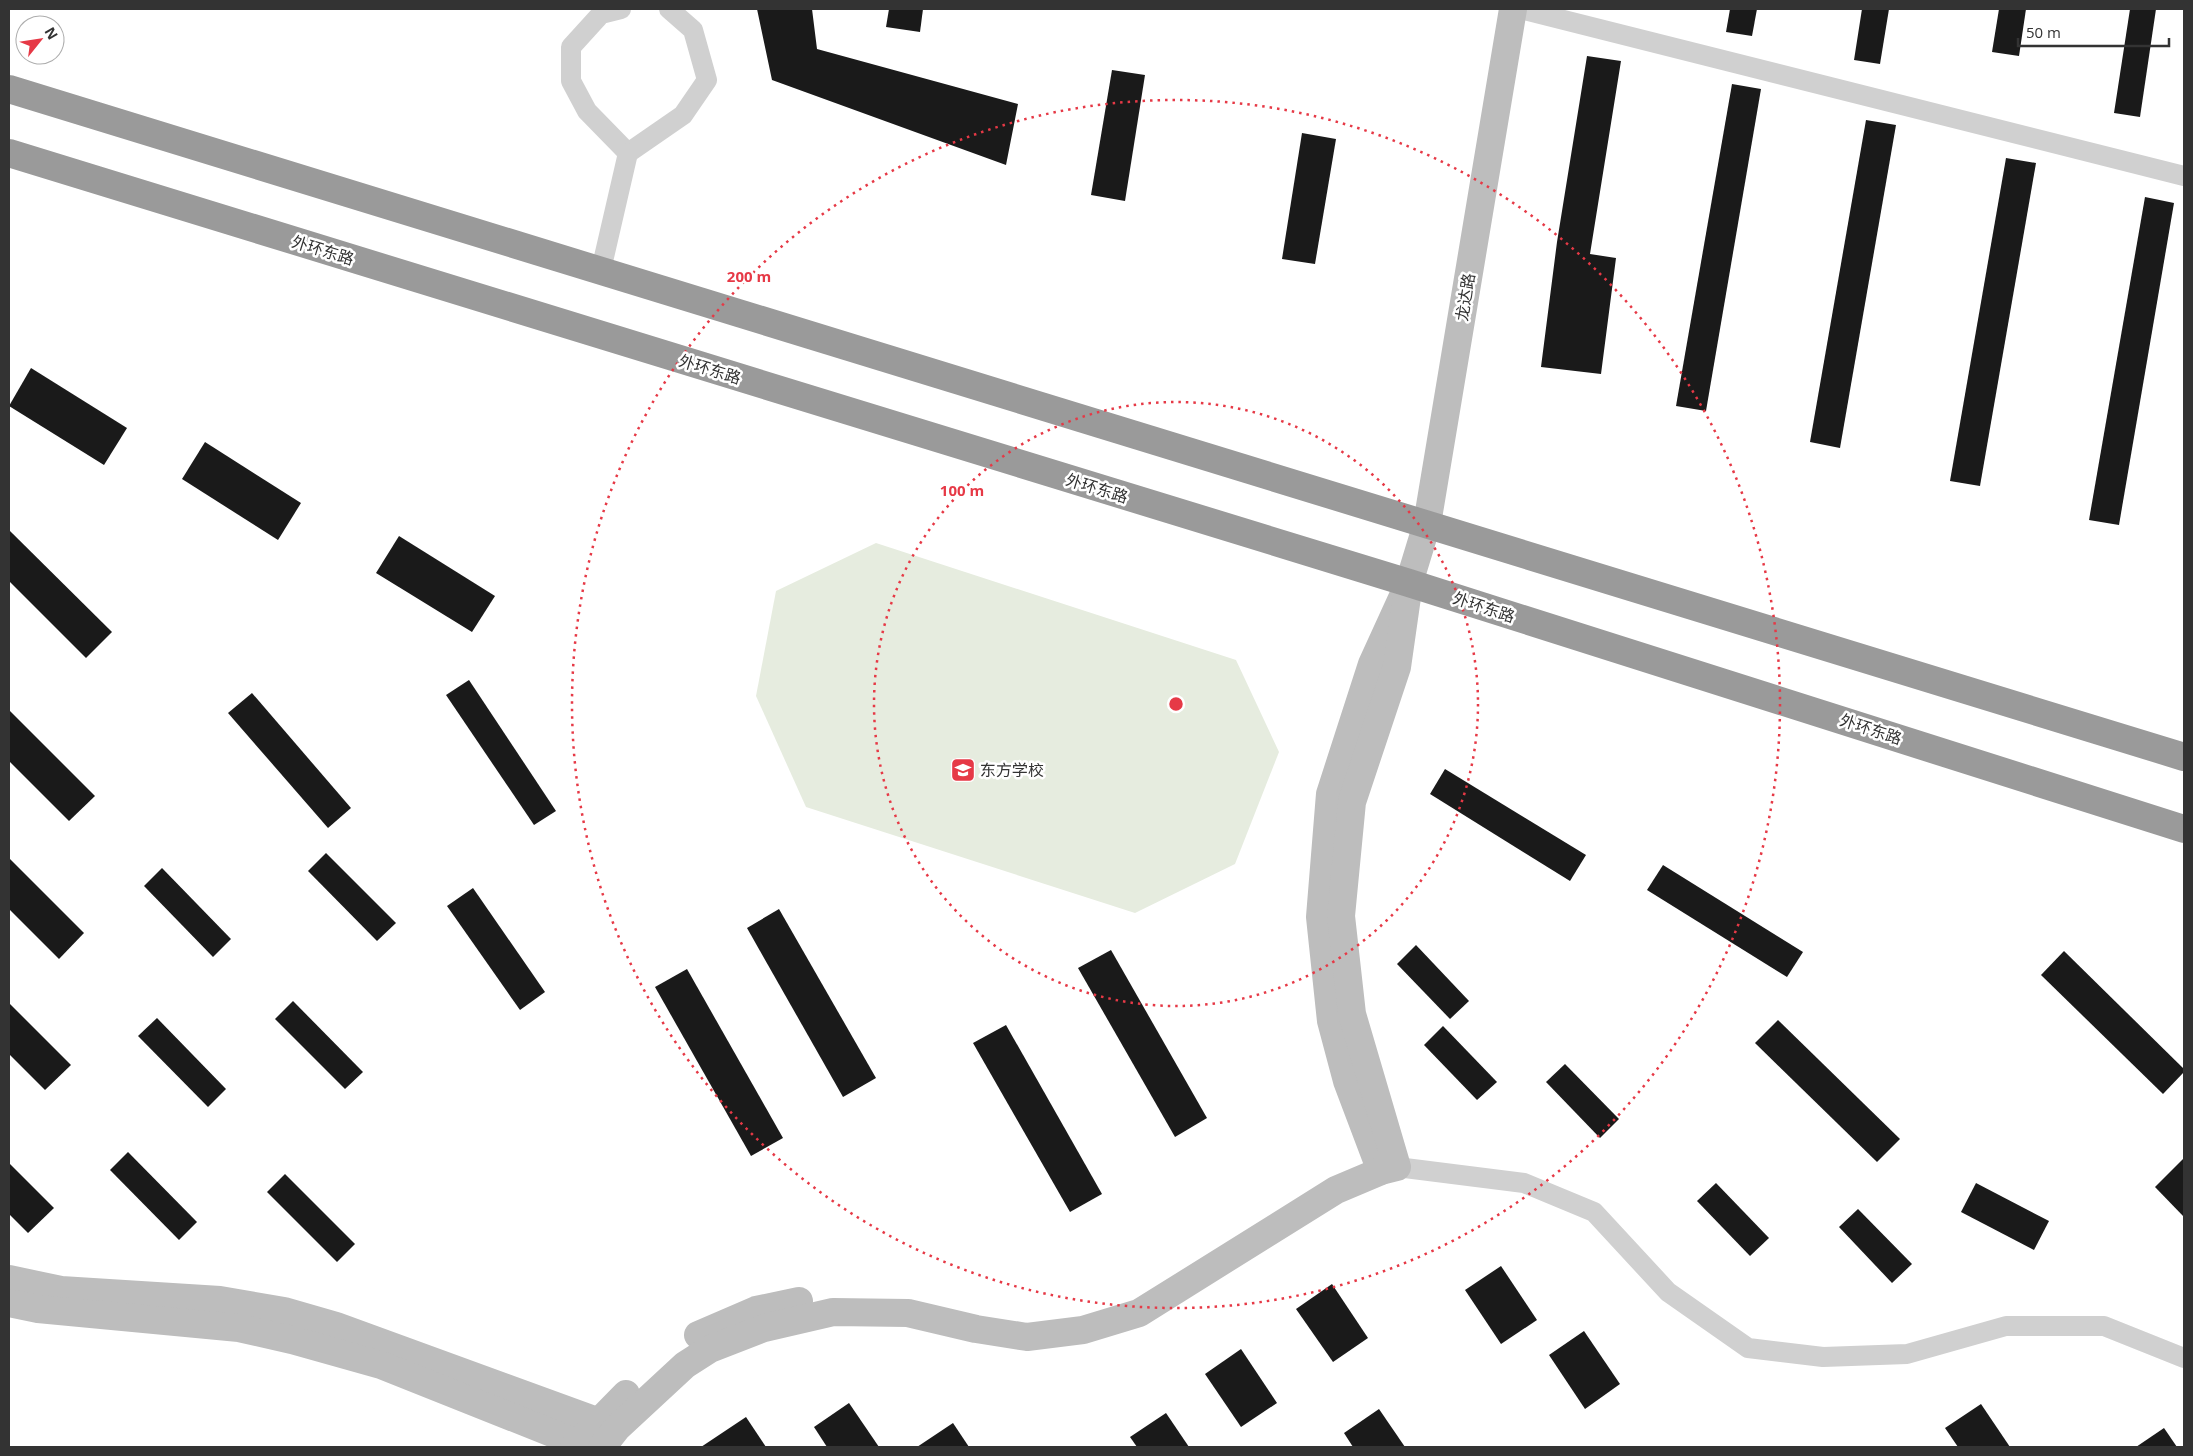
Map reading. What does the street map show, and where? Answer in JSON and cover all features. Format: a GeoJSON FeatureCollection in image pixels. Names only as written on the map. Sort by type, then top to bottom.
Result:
{"type":"FeatureCollection","features":[{"type":"Feature","properties":{"kind":"highway"},"geometry":{"type":"LineString","coordinates":[[9,89],[2184,757]]}},
{"type":"Feature","properties":{"kind":"highway","name":"外环东路"},"geometry":{"type":"LineString","coordinates":[[9,153],[1409,584],[2184,828]]}},
{"type":"Feature","properties":{"kind":"street"},"geometry":{"type":"LineString","coordinates":[[621,9],[601,14],[571,47],[571,81],[587,111],[628,153]]}},
{"type":"Feature","properties":{"kind":"street"},"geometry":{"type":"LineString","coordinates":[[601,270],[628,153],[683,115],[706,80],[693,30],[669,9]]}},
{"type":"Feature","properties":{"kind":"street","name":"龙达路"},"geometry":{"type":"LineString","coordinates":[[1386,1161],[1347,1082],[1331,1021],[1320,917],[1330,794],[1372,664],[1409,584],[1427,524],[1513,9]]}},
{"type":"Feature","properties":{"kind":"street"},"geometry":{"type":"LineString","coordinates":[[1520,9],[2184,176]]}},
{"type":"Feature","properties":{"kind":"street"},"geometry":{"type":"LineString","coordinates":[[9,1303],[38,1309],[239,1328],[292,1340],[381,1365],[579,1446],[606,1432],[685,1366],[710,1349],[764,1328],[833,1312],[908,1313],[976,1329],[1027,1337],[1083,1330],[1139,1313],[1336,1190],[1386,1161],[1524,1183],[1594,1212],[1668,1292],[1748,1348],[1823,1357],[1906,1354],[2006,1326],[2104,1326],[2184,1358]]}},
{"type":"Feature","properties":{"kind":"street"},"geometry":{"type":"LineString","coordinates":[[9,1279],[61,1290],[220,1300],[284,1311],[336,1326],[606,1432]]}},
{"type":"Feature","properties":{"kind":"shaded area"},"geometry":{"type":"Polygon","coordinates":[[[876,543],[1236,660],[1279,752],[1235,864],[1135,913],[806,807],[756,696],[776,591],[876,543]]]}},
{"type":"Feature","properties":{"kind":"building"},"geometry":{"type":"Polygon","coordinates":[[[757,9],[812,9],[817,49],[1018,104],[1006,165],[772,80],[757,9]]]}},
{"type":"Feature","properties":{"kind":"building"},"geometry":{"type":"Polygon","coordinates":[[[889,9],[923,9],[920,32],[886,27],[889,9]]]}},
{"type":"Feature","properties":{"kind":"building"},"geometry":{"type":"Polygon","coordinates":[[[1730,9],[1757,9],[1752,36],[1726,32],[1730,9]]]}},
{"type":"Feature","properties":{"kind":"building"},"geometry":{"type":"Polygon","coordinates":[[[1862,9],[1889,9],[1880,64],[1854,60],[1862,9]]]}},
{"type":"Feature","properties":{"kind":"building"},"geometry":{"type":"Polygon","coordinates":[[[1999,9],[2026,9],[2019,56],[1992,52],[1999,9]]]}},
{"type":"Feature","properties":{"kind":"building"},"geometry":{"type":"Polygon","coordinates":[[[2130,9],[2156,9],[2140,117],[2114,113],[2130,9]]]}},
{"type":"Feature","properties":{"kind":"building"},"geometry":{"type":"Polygon","coordinates":[[[1587,56],[1621,61],[1590,254],[1616,258],[1601,374],[1541,367],[1557,242],[1587,56]]]}},
{"type":"Feature","properties":{"kind":"building"},"geometry":{"type":"Polygon","coordinates":[[[1112,70],[1145,75],[1125,201],[1091,195],[1112,70]]]}},
{"type":"Feature","properties":{"kind":"building"},"geometry":{"type":"Polygon","coordinates":[[[1732,84],[1761,89],[1706,411],[1676,406],[1732,84]]]}},
{"type":"Feature","properties":{"kind":"building"},"geometry":{"type":"Polygon","coordinates":[[[1866,120],[1896,125],[1840,448],[1810,442],[1866,120]]]}},
{"type":"Feature","properties":{"kind":"building"},"geometry":{"type":"Polygon","coordinates":[[[1302,133],[1336,139],[1315,264],[1282,259],[1302,133]]]}},
{"type":"Feature","properties":{"kind":"building"},"geometry":{"type":"Polygon","coordinates":[[[2006,158],[2036,163],[1980,486],[1950,481],[2006,158]]]}},
{"type":"Feature","properties":{"kind":"building"},"geometry":{"type":"Polygon","coordinates":[[[2145,197],[2174,203],[2119,525],[2089,520],[2145,197]]]}},
{"type":"Feature","properties":{"kind":"building"},"geometry":{"type":"Polygon","coordinates":[[[31,368],[127,428],[104,465],[9,406],[31,368]]]}},
{"type":"Feature","properties":{"kind":"building"},"geometry":{"type":"Polygon","coordinates":[[[205,442],[301,503],[278,540],[182,479],[205,442]]]}},
{"type":"Feature","properties":{"kind":"building"},"geometry":{"type":"Polygon","coordinates":[[[9,530],[112,632],[86,658],[9,581],[9,530]]]}},
{"type":"Feature","properties":{"kind":"building"},"geometry":{"type":"Polygon","coordinates":[[[399,536],[495,596],[472,632],[376,573],[399,536]]]}},
{"type":"Feature","properties":{"kind":"building"},"geometry":{"type":"Polygon","coordinates":[[[469,680],[556,811],[534,825],[446,695],[469,680]]]}},
{"type":"Feature","properties":{"kind":"building"},"geometry":{"type":"Polygon","coordinates":[[[252,693],[351,808],[328,828],[228,713],[252,693]]]}},
{"type":"Feature","properties":{"kind":"building"},"geometry":{"type":"Polygon","coordinates":[[[9,710],[95,796],[69,821],[9,761],[9,710]]]}},
{"type":"Feature","properties":{"kind":"building"},"geometry":{"type":"Polygon","coordinates":[[[1445,769],[1586,855],[1570,881],[1430,794],[1445,769]]]}},
{"type":"Feature","properties":{"kind":"building"},"geometry":{"type":"Polygon","coordinates":[[[326,853],[396,923],[377,941],[308,871],[326,853]]]}},
{"type":"Feature","properties":{"kind":"building"},"geometry":{"type":"Polygon","coordinates":[[[9,858],[84,933],[59,959],[9,909],[9,858]]]}},
{"type":"Feature","properties":{"kind":"building"},"geometry":{"type":"Polygon","coordinates":[[[1663,865],[1803,952],[1787,977],[1647,890],[1663,865]]]}},
{"type":"Feature","properties":{"kind":"building"},"geometry":{"type":"Polygon","coordinates":[[[162,868],[231,939],[213,957],[144,886],[162,868]]]}},
{"type":"Feature","properties":{"kind":"building"},"geometry":{"type":"Polygon","coordinates":[[[473,888],[545,992],[520,1010],[447,906],[473,888]]]}},
{"type":"Feature","properties":{"kind":"building"},"geometry":{"type":"Polygon","coordinates":[[[779,909],[876,1078],[843,1097],[747,928],[779,909]]]}},
{"type":"Feature","properties":{"kind":"building"},"geometry":{"type":"Polygon","coordinates":[[[1416,945],[1469,1001],[1450,1019],[1397,964],[1416,945]]]}},
{"type":"Feature","properties":{"kind":"building"},"geometry":{"type":"Polygon","coordinates":[[[1111,950],[1207,1118],[1175,1137],[1078,968],[1111,950]]]}},
{"type":"Feature","properties":{"kind":"building"},"geometry":{"type":"Polygon","coordinates":[[[2064,951],[2184,1069],[2184,1072],[2163,1094],[2041,975],[2064,951]]]}},
{"type":"Feature","properties":{"kind":"building"},"geometry":{"type":"Polygon","coordinates":[[[687,969],[783,1138],[751,1156],[655,987],[687,969]]]}},
{"type":"Feature","properties":{"kind":"building"},"geometry":{"type":"Polygon","coordinates":[[[293,1001],[363,1072],[345,1089],[275,1019],[293,1001]]]}},
{"type":"Feature","properties":{"kind":"building"},"geometry":{"type":"Polygon","coordinates":[[[9,1003],[71,1065],[45,1090],[9,1054],[9,1003]]]}},
{"type":"Feature","properties":{"kind":"building"},"geometry":{"type":"Polygon","coordinates":[[[157,1018],[226,1089],[208,1107],[138,1036],[157,1018]]]}},
{"type":"Feature","properties":{"kind":"building"},"geometry":{"type":"Polygon","coordinates":[[[1778,1020],[1900,1139],[1877,1162],[1755,1043],[1778,1020]]]}},
{"type":"Feature","properties":{"kind":"building"},"geometry":{"type":"Polygon","coordinates":[[[1006,1025],[1102,1194],[1070,1212],[973,1043],[1006,1025]]]}},
{"type":"Feature","properties":{"kind":"building"},"geometry":{"type":"Polygon","coordinates":[[[1443,1026],[1497,1082],[1477,1100],[1424,1045],[1443,1026]]]}},
{"type":"Feature","properties":{"kind":"building"},"geometry":{"type":"Polygon","coordinates":[[[1565,1064],[1619,1119],[1600,1138],[1546,1082],[1565,1064]]]}},
{"type":"Feature","properties":{"kind":"building"},"geometry":{"type":"Polygon","coordinates":[[[128,1152],[197,1222],[179,1240],[110,1170],[128,1152]]]}},
{"type":"Feature","properties":{"kind":"building"},"geometry":{"type":"Polygon","coordinates":[[[2184,1158],[2184,1217],[2155,1187],[2184,1158]]]}},
{"type":"Feature","properties":{"kind":"building"},"geometry":{"type":"Polygon","coordinates":[[[9,1163],[54,1208],[28,1233],[9,1214],[9,1163]]]}},
{"type":"Feature","properties":{"kind":"building"},"geometry":{"type":"Polygon","coordinates":[[[285,1174],[355,1244],[337,1262],[267,1192],[285,1174]]]}},
{"type":"Feature","properties":{"kind":"building"},"geometry":{"type":"Polygon","coordinates":[[[1716,1183],[1769,1238],[1750,1256],[1697,1201],[1716,1183]]]}},
{"type":"Feature","properties":{"kind":"building"},"geometry":{"type":"Polygon","coordinates":[[[1976,1183],[2049,1221],[2034,1250],[1961,1212],[1976,1183]]]}},
{"type":"Feature","properties":{"kind":"building"},"geometry":{"type":"Polygon","coordinates":[[[1858,1209],[1912,1264],[1892,1283],[1839,1227],[1858,1209]]]}},
{"type":"Feature","properties":{"kind":"building"},"geometry":{"type":"Polygon","coordinates":[[[1501,1266],[1537,1320],[1501,1344],[1465,1290],[1501,1266]]]}},
{"type":"Feature","properties":{"kind":"building"},"geometry":{"type":"Polygon","coordinates":[[[1332,1284],[1368,1338],[1333,1362],[1296,1309],[1332,1284]]]}},
{"type":"Feature","properties":{"kind":"building"},"geometry":{"type":"Polygon","coordinates":[[[1584,1331],[1620,1384],[1585,1409],[1549,1355],[1584,1331]]]}},
{"type":"Feature","properties":{"kind":"building"},"geometry":{"type":"Polygon","coordinates":[[[1241,1349],[1277,1403],[1241,1427],[1205,1374],[1241,1349]]]}},
{"type":"Feature","properties":{"kind":"building"},"geometry":{"type":"Polygon","coordinates":[[[849,1403],[879,1447],[827,1447],[814,1427],[849,1403]]]}},
{"type":"Feature","properties":{"kind":"building"},"geometry":{"type":"Polygon","coordinates":[[[1981,1404],[2010,1447],[1958,1447],[1945,1428],[1981,1404]]]}},
{"type":"Feature","properties":{"kind":"building"},"geometry":{"type":"Polygon","coordinates":[[[1379,1409],[1405,1447],[1353,1447],[1344,1433],[1379,1409]]]}},
{"type":"Feature","properties":{"kind":"building"},"geometry":{"type":"Polygon","coordinates":[[[1166,1413],[1189,1447],[1137,1447],[1130,1437],[1166,1413]]]}},
{"type":"Feature","properties":{"kind":"building"},"geometry":{"type":"Polygon","coordinates":[[[746,1417],[766,1447],[701,1447],[746,1417]]]}},
{"type":"Feature","properties":{"kind":"building"},"geometry":{"type":"Polygon","coordinates":[[[953,1423],[969,1447],[917,1447],[953,1423]]]}},
{"type":"Feature","properties":{"kind":"building"},"geometry":{"type":"Polygon","coordinates":[[[2164,1428],[2177,1447],[2136,1447],[2164,1428]]]}},
{"type":"Feature","properties":{"kind":"place","name":"东方学校"},"geometry":{"type":"Point","coordinates":[963,770]}}]}
